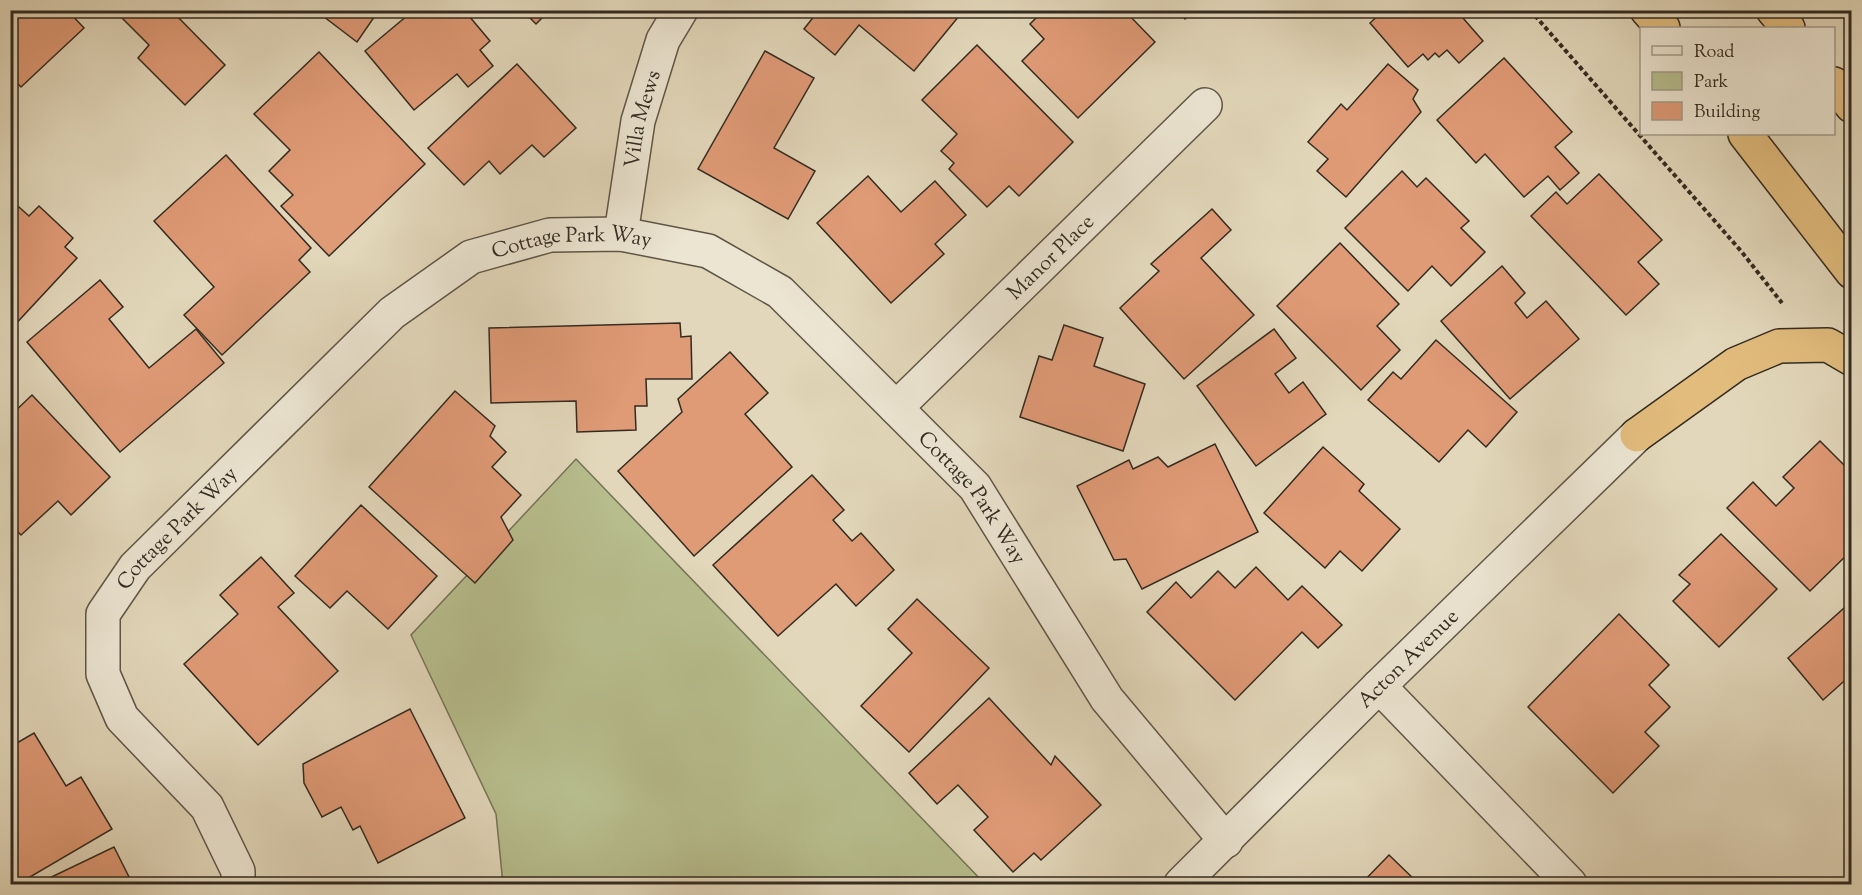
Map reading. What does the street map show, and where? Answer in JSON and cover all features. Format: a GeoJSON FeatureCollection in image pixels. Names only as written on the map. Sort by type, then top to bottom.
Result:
{"type":"FeatureCollection","features":[{"type":"Feature","properties":{"kind":"highway"},"geometry":{"type":"LineString","coordinates":[[1647,10],[1662,27]]}},
{"type":"Feature","properties":{"kind":"highway"},"geometry":{"type":"LineString","coordinates":[[1773,10],[1787,27]]}},
{"type":"Feature","properties":{"kind":"highway"},"geometry":{"type":"LineString","coordinates":[[1835,86],[1851,106]]}},
{"type":"Feature","properties":{"kind":"highway"},"geometry":{"type":"LineString","coordinates":[[1746,135],[1851,272]]}},
{"type":"Feature","properties":{"kind":"highway"},"geometry":{"type":"LineString","coordinates":[[1637,435],[1736,364],[1779,346],[1828,345],[1851,359]]}},
{"type":"Feature","properties":{"kind":"street","name":"Villa Mews"},"geometry":{"type":"LineString","coordinates":[[621,234],[638,121],[663,40],[681,10]]}},
{"type":"Feature","properties":{"kind":"street","name":"Manor Place"},"geometry":{"type":"LineString","coordinates":[[896,408],[1204,105]]}},
{"type":"Feature","properties":{"kind":"street","name":"Cottage Park Way"},"geometry":{"type":"LineString","coordinates":[[238,885],[238,871],[207,807],[122,718],[104,674],[103,614],[135,567],[392,313],[471,256],[550,235],[621,234],[708,251],[780,292],[975,488],[1107,699],[1226,841]]}},
{"type":"Feature","properties":{"kind":"street","name":"Acton Avenue"},"geometry":{"type":"LineString","coordinates":[[1181,885],[1379,686],[1637,435]]}},
{"type":"Feature","properties":{"kind":"street"},"geometry":{"type":"LineString","coordinates":[[1379,686],[1570,885]]}},
{"type":"Feature","properties":{"kind":"path"},"geometry":{"type":"LineString","coordinates":[[1530,10],[1741,251],[1782,302],[1802,345]]}},
{"type":"Feature","properties":{"kind":"green space"},"geometry":{"type":"Polygon","coordinates":[[[576,459],[985,884],[503,884],[496,814],[411,635],[576,459]]]}},
{"type":"Feature","properties":{"kind":"building"},"geometry":{"type":"Polygon","coordinates":[[[10,10],[67,10],[84,28],[21,87],[10,76],[10,10]]]}},
{"type":"Feature","properties":{"kind":"building"},"geometry":{"type":"Polygon","coordinates":[[[114,10],[171,10],[225,65],[185,105],[138,58],[149,45],[114,10]]]}},
{"type":"Feature","properties":{"kind":"building"},"geometry":{"type":"Polygon","coordinates":[[[315,10],[379,10],[357,42],[315,10]]]}},
{"type":"Feature","properties":{"kind":"building"},"geometry":{"type":"Polygon","coordinates":[[[414,10],[464,10],[490,41],[480,50],[493,66],[468,87],[457,74],[414,110],[365,51],[414,10]]]}},
{"type":"Feature","properties":{"kind":"building"},"geometry":{"type":"Polygon","coordinates":[[[522,10],[550,10],[536,24],[522,10]]]}},
{"type":"Feature","properties":{"kind":"building"},"geometry":{"type":"Polygon","coordinates":[[[819,10],[964,10],[914,71],[859,25],[835,55],[804,29],[819,10]]]}},
{"type":"Feature","properties":{"kind":"building"},"geometry":{"type":"Polygon","coordinates":[[[1044,10],[1109,10],[1114,15],[1118,10],[1124,10],[1155,42],[1078,118],[1022,61],[1044,39],[1030,24],[1044,10]]]}},
{"type":"Feature","properties":{"kind":"building"},"geometry":{"type":"Polygon","coordinates":[[[1177,10],[1195,10],[1185,19],[1177,10]]]}},
{"type":"Feature","properties":{"kind":"building"},"geometry":{"type":"Polygon","coordinates":[[[1384,10],[1456,10],[1483,41],[1459,63],[1447,50],[1439,57],[1435,53],[1428,60],[1423,54],[1408,67],[1370,23],[1384,10]]]}},
{"type":"Feature","properties":{"kind":"building"},"geometry":{"type":"Polygon","coordinates":[[[977,45],[1073,142],[1019,196],[1009,186],[987,207],[949,169],[954,163],[941,151],[957,134],[922,100],[977,45]]]}},
{"type":"Feature","properties":{"kind":"building"},"geometry":{"type":"Polygon","coordinates":[[[765,51],[814,78],[774,148],[815,171],[788,219],[698,169],[765,51]]]}},
{"type":"Feature","properties":{"kind":"building"},"geometry":{"type":"Polygon","coordinates":[[[319,52],[425,164],[329,256],[281,206],[293,195],[269,171],[290,150],[254,114],[319,52]]]}},
{"type":"Feature","properties":{"kind":"building"},"geometry":{"type":"Polygon","coordinates":[[[1504,58],[1572,132],[1555,147],[1579,173],[1560,190],[1548,176],[1524,197],[1485,154],[1476,163],[1437,120],[1504,58]]]}},
{"type":"Feature","properties":{"kind":"building"},"geometry":{"type":"Polygon","coordinates":[[[517,64],[576,128],[544,157],[532,145],[500,174],[489,161],[464,185],[428,148],[517,64]]]}},
{"type":"Feature","properties":{"kind":"building"},"geometry":{"type":"Polygon","coordinates":[[[1388,64],[1418,90],[1413,99],[1421,112],[1346,197],[1317,171],[1328,159],[1308,142],[1341,104],[1347,110],[1388,64]]]}},
{"type":"Feature","properties":{"kind":"building"},"geometry":{"type":"Polygon","coordinates":[[[226,155],[311,248],[299,260],[310,272],[222,355],[184,315],[214,287],[154,221],[226,155]]]}},
{"type":"Feature","properties":{"kind":"building"},"geometry":{"type":"Polygon","coordinates":[[[1402,171],[1417,187],[1426,178],[1469,221],[1461,228],[1485,252],[1451,286],[1432,266],[1408,291],[1345,228],[1402,171]]]}},
{"type":"Feature","properties":{"kind":"building"},"geometry":{"type":"Polygon","coordinates":[[[1599,174],[1662,240],[1638,262],[1659,284],[1626,315],[1531,216],[1556,192],[1567,204],[1599,174]]]}},
{"type":"Feature","properties":{"kind":"building"},"geometry":{"type":"Polygon","coordinates":[[[868,176],[901,212],[935,181],[966,215],[935,244],[944,254],[891,303],[817,223],[868,176]]]}},
{"type":"Feature","properties":{"kind":"building"},"geometry":{"type":"Polygon","coordinates":[[[10,199],[29,216],[39,206],[73,238],[65,247],[77,258],[10,330],[10,199]]]}},
{"type":"Feature","properties":{"kind":"building"},"geometry":{"type":"Polygon","coordinates":[[[1212,209],[1231,230],[1201,258],[1254,315],[1184,379],[1120,308],[1159,271],[1151,264],[1212,209]]]}},
{"type":"Feature","properties":{"kind":"building"},"geometry":{"type":"Polygon","coordinates":[[[1340,243],[1399,304],[1377,326],[1400,350],[1361,390],[1277,306],[1340,243]]]}},
{"type":"Feature","properties":{"kind":"building"},"geometry":{"type":"Polygon","coordinates":[[[1502,266],[1525,293],[1515,303],[1527,318],[1546,301],[1579,339],[1510,399],[1441,321],[1502,266]]]}},
{"type":"Feature","properties":{"kind":"building"},"geometry":{"type":"Polygon","coordinates":[[[100,280],[123,307],[109,319],[149,368],[196,329],[224,363],[120,452],[27,342],[100,280]]]}},
{"type":"Feature","properties":{"kind":"building"},"geometry":{"type":"Polygon","coordinates":[[[680,323],[681,337],[691,336],[692,379],[646,379],[647,406],[635,406],[636,430],[577,432],[576,401],[491,403],[489,328],[680,323]]]}},
{"type":"Feature","properties":{"kind":"building"},"geometry":{"type":"Polygon","coordinates":[[[1064,325],[1103,338],[1094,366],[1145,384],[1123,451],[1020,417],[1039,356],[1052,360],[1064,325]]]}},
{"type":"Feature","properties":{"kind":"building"},"geometry":{"type":"Polygon","coordinates":[[[1274,329],[1296,358],[1275,374],[1289,393],[1303,382],[1326,414],[1256,466],[1197,386],[1274,329]]]}},
{"type":"Feature","properties":{"kind":"building"},"geometry":{"type":"Polygon","coordinates":[[[1436,340],[1517,412],[1486,447],[1468,430],[1439,462],[1368,400],[1393,372],[1401,379],[1436,340]]]}},
{"type":"Feature","properties":{"kind":"building"},"geometry":{"type":"Polygon","coordinates":[[[730,352],[768,393],[745,414],[792,467],[694,556],[618,471],[682,412],[678,399],[730,352]]]}},
{"type":"Feature","properties":{"kind":"building"},"geometry":{"type":"Polygon","coordinates":[[[455,391],[495,426],[490,436],[506,452],[492,467],[521,495],[501,517],[513,540],[475,583],[369,487],[455,391]]]}},
{"type":"Feature","properties":{"kind":"building"},"geometry":{"type":"Polygon","coordinates":[[[32,395],[110,477],[71,515],[58,501],[21,535],[10,524],[10,446],[12,444],[10,442],[10,416],[32,395]]]}},
{"type":"Feature","properties":{"kind":"building"},"geometry":{"type":"Polygon","coordinates":[[[1820,441],[1852,473],[1852,550],[1810,591],[1727,508],[1753,482],[1776,506],[1794,488],[1783,477],[1820,441]]]}},
{"type":"Feature","properties":{"kind":"building"},"geometry":{"type":"Polygon","coordinates":[[[1215,444],[1258,532],[1142,589],[1126,559],[1114,560],[1077,486],[1129,460],[1133,469],[1158,457],[1168,467],[1215,444]]]}},
{"type":"Feature","properties":{"kind":"building"},"geometry":{"type":"Polygon","coordinates":[[[1323,447],[1364,484],[1359,491],[1400,529],[1362,571],[1340,551],[1325,568],[1264,513],[1323,447]]]}},
{"type":"Feature","properties":{"kind":"building"},"geometry":{"type":"Polygon","coordinates":[[[812,475],[844,510],[833,520],[852,541],[861,533],[894,570],[856,606],[836,584],[778,636],[713,565],[812,475]]]}},
{"type":"Feature","properties":{"kind":"building"},"geometry":{"type":"Polygon","coordinates":[[[361,505],[437,576],[388,629],[347,591],[330,608],[295,576],[361,505]]]}},
{"type":"Feature","properties":{"kind":"building"},"geometry":{"type":"Polygon","coordinates":[[[1721,534],[1777,589],[1719,647],[1673,601],[1690,584],[1679,575],[1721,534]]]}},
{"type":"Feature","properties":{"kind":"building"},"geometry":{"type":"Polygon","coordinates":[[[261,557],[294,593],[278,607],[338,671],[258,745],[184,664],[238,614],[220,595],[261,557]]]}},
{"type":"Feature","properties":{"kind":"building"},"geometry":{"type":"Polygon","coordinates":[[[1256,567],[1288,600],[1302,586],[1342,625],[1318,648],[1302,632],[1235,700],[1147,612],[1176,582],[1191,598],[1218,571],[1235,588],[1256,567]]]}},
{"type":"Feature","properties":{"kind":"building"},"geometry":{"type":"Polygon","coordinates":[[[917,599],[989,668],[909,752],[861,706],[912,653],[888,629],[917,599]]]}},
{"type":"Feature","properties":{"kind":"building"},"geometry":{"type":"Polygon","coordinates":[[[1852,601],[1852,674],[1823,700],[1788,658],[1852,601]]]}},
{"type":"Feature","properties":{"kind":"building"},"geometry":{"type":"Polygon","coordinates":[[[1619,614],[1669,665],[1649,685],[1670,707],[1645,732],[1659,746],[1613,793],[1528,707],[1619,614]]]}},
{"type":"Feature","properties":{"kind":"building"},"geometry":{"type":"Polygon","coordinates":[[[989,698],[1051,765],[1055,756],[1101,805],[1041,860],[1034,853],[1013,872],[974,830],[988,817],[958,785],[937,804],[909,773],[989,698]]]}},
{"type":"Feature","properties":{"kind":"building"},"geometry":{"type":"Polygon","coordinates":[[[410,709],[465,818],[378,863],[360,826],[353,830],[341,807],[322,817],[304,783],[303,764],[410,709]]]}},
{"type":"Feature","properties":{"kind":"building"},"geometry":{"type":"Polygon","coordinates":[[[34,733],[66,786],[81,777],[112,829],[18,884],[10,884],[10,789],[15,787],[10,780],[10,771],[17,767],[10,755],[10,747],[34,733]]]}},
{"type":"Feature","properties":{"kind":"building"},"geometry":{"type":"Polygon","coordinates":[[[114,847],[130,879],[119,884],[37,884],[114,847]]]}},
{"type":"Feature","properties":{"kind":"building"},"geometry":{"type":"Polygon","coordinates":[[[1389,855],[1418,883],[1361,884],[1389,855]]]}}]}
